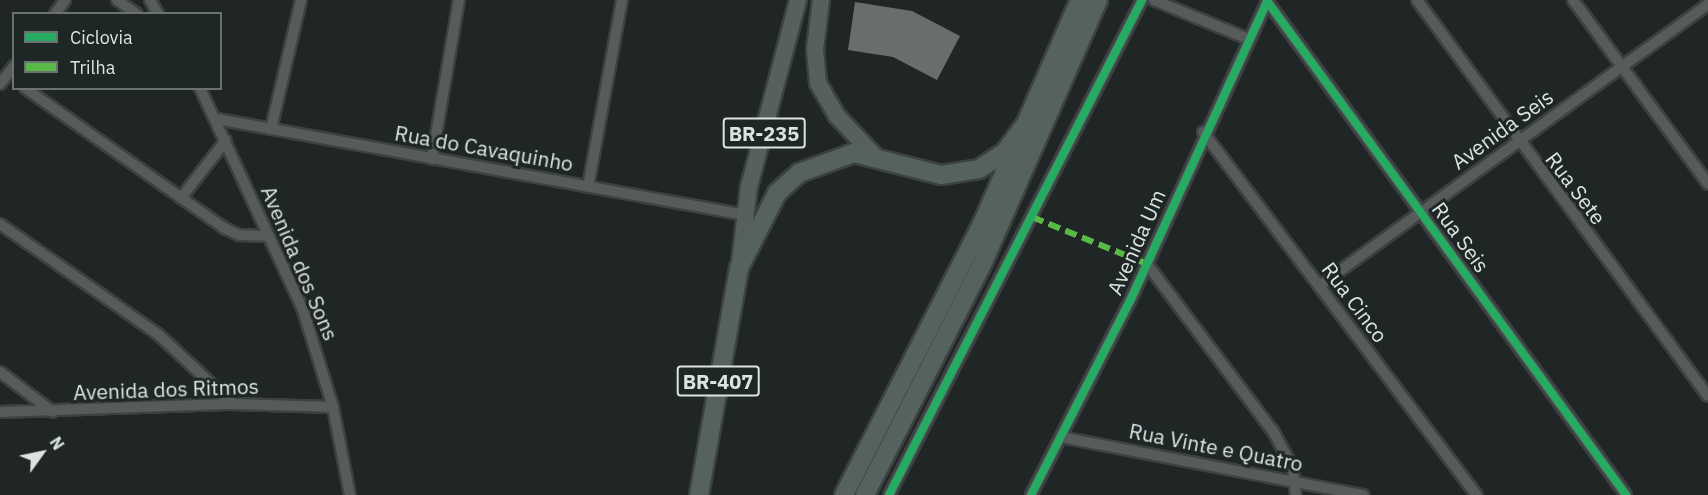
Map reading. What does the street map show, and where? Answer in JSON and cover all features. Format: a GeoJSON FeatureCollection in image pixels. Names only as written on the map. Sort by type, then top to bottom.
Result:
{"type":"FeatureCollection","features":[{"type":"Feature","properties":{"kind":"highway"},"geometry":{"type":"LineString","coordinates":[[844,495],[1034,113],[1080,0]]}},
{"type":"Feature","properties":{"kind":"highway"},"geometry":{"type":"LineString","coordinates":[[866,494],[984,260],[1098,0]]}},
{"type":"Feature","properties":{"kind":"highway"},"geometry":{"type":"LineString","coordinates":[[739,268],[767,210],[790,180],[839,155],[873,154],[928,173],[969,172],[1005,152],[1034,113]]}},
{"type":"Feature","properties":{"kind":"highway","name":"BR-407"},"geometry":{"type":"LineString","coordinates":[[699,495],[739,268]]}},
{"type":"Feature","properties":{"kind":"main road","name":"BR-235"},"geometry":{"type":"LineString","coordinates":[[739,268],[745,216],[798,0]]}},
{"type":"Feature","properties":{"kind":"main road","name":"BR-235"},"geometry":{"type":"LineString","coordinates":[[821,0],[815,49],[818,82],[837,116],[873,154]]}},
{"type":"Feature","properties":{"kind":"street"},"geometry":{"type":"LineString","coordinates":[[117,0],[134,12]]}},
{"type":"Feature","properties":{"kind":"street"},"geometry":{"type":"LineString","coordinates":[[270,129],[301,0]]}},
{"type":"Feature","properties":{"kind":"street"},"geometry":{"type":"LineString","coordinates":[[432,159],[459,0]]}},
{"type":"Feature","properties":{"kind":"street"},"geometry":{"type":"LineString","coordinates":[[588,187],[622,0]]}},
{"type":"Feature","properties":{"kind":"street"},"geometry":{"type":"LineString","coordinates":[[889,495],[922,423],[1142,0]]}},
{"type":"Feature","properties":{"kind":"street"},"geometry":{"type":"LineString","coordinates":[[1154,0],[1248,39]]}},
{"type":"Feature","properties":{"kind":"street","name":"Rua Sete"},"geometry":{"type":"LineString","coordinates":[[1417,0],[1517,142],[1708,396]]}},
{"type":"Feature","properties":{"kind":"street"},"geometry":{"type":"LineString","coordinates":[[1573,0],[1708,184]]}},
{"type":"Feature","properties":{"kind":"street","name":"Avenida Um"},"geometry":{"type":"LineString","coordinates":[[1031,495],[1147,264],[1203,132],[1267,1]]}},
{"type":"Feature","properties":{"kind":"street","name":"Rua Seis"},"geometry":{"type":"LineString","coordinates":[[1267,1],[1626,495]]}},
{"type":"Feature","properties":{"kind":"street","name":"Avenida Seis"},"geometry":{"type":"LineString","coordinates":[[1319,285],[1708,4]]}},
{"type":"Feature","properties":{"kind":"street"},"geometry":{"type":"LineString","coordinates":[[27,90],[181,198],[239,235],[269,236]]}},
{"type":"Feature","properties":{"kind":"street","name":"Avenida dos Sons"},"geometry":{"type":"LineString","coordinates":[[201,90],[217,119],[303,310],[333,407],[351,495]]}},
{"type":"Feature","properties":{"kind":"street","name":"Rua do Cavaquinho"},"geometry":{"type":"LineString","coordinates":[[217,119],[745,216]]}},
{"type":"Feature","properties":{"kind":"street","name":"Rua Cinco"},"geometry":{"type":"LineString","coordinates":[[1203,132],[1477,495]]}},
{"type":"Feature","properties":{"kind":"street"},"geometry":{"type":"LineString","coordinates":[[181,198],[226,140]]}},
{"type":"Feature","properties":{"kind":"street"},"geometry":{"type":"LineString","coordinates":[[0,224],[159,335],[233,404]]}},
{"type":"Feature","properties":{"kind":"street"},"geometry":{"type":"LineString","coordinates":[[1147,264],[1274,431],[1296,482],[1296,495]]}},
{"type":"Feature","properties":{"kind":"street"},"geometry":{"type":"LineString","coordinates":[[0,372],[53,412]]}},
{"type":"Feature","properties":{"kind":"street","name":"Avenida dos Ritmos"},"geometry":{"type":"LineString","coordinates":[[0,412],[53,412],[233,404],[333,407]]}},
{"type":"Feature","properties":{"kind":"street"},"geometry":{"type":"LineString","coordinates":[[906,414],[922,423]]}},
{"type":"Feature","properties":{"kind":"street","name":"Rua Vinte e Quatro"},"geometry":{"type":"LineString","coordinates":[[1061,437],[1363,495]]}},
{"type":"Feature","properties":{"kind":"building"},"geometry":{"type":"Polygon","coordinates":[[[855,2],[912,11],[960,36],[937,80],[893,57],[848,50],[855,2]]]}},
{"type":"Feature","properties":{"kind":"marked path"},"geometry":{"type":"LineString","coordinates":[[1032,217],[1147,264]]}},
{"type":"Feature","properties":{"kind":"cycle path"},"geometry":{"type":"LineString","coordinates":[[889,495],[1142,0]]}},
{"type":"Feature","properties":{"kind":"cycle path"},"geometry":{"type":"LineString","coordinates":[[1031,495],[1130,301],[1268,0]]}},
{"type":"Feature","properties":{"kind":"cycle path"},"geometry":{"type":"LineString","coordinates":[[1267,1],[1626,495]]}}]}
